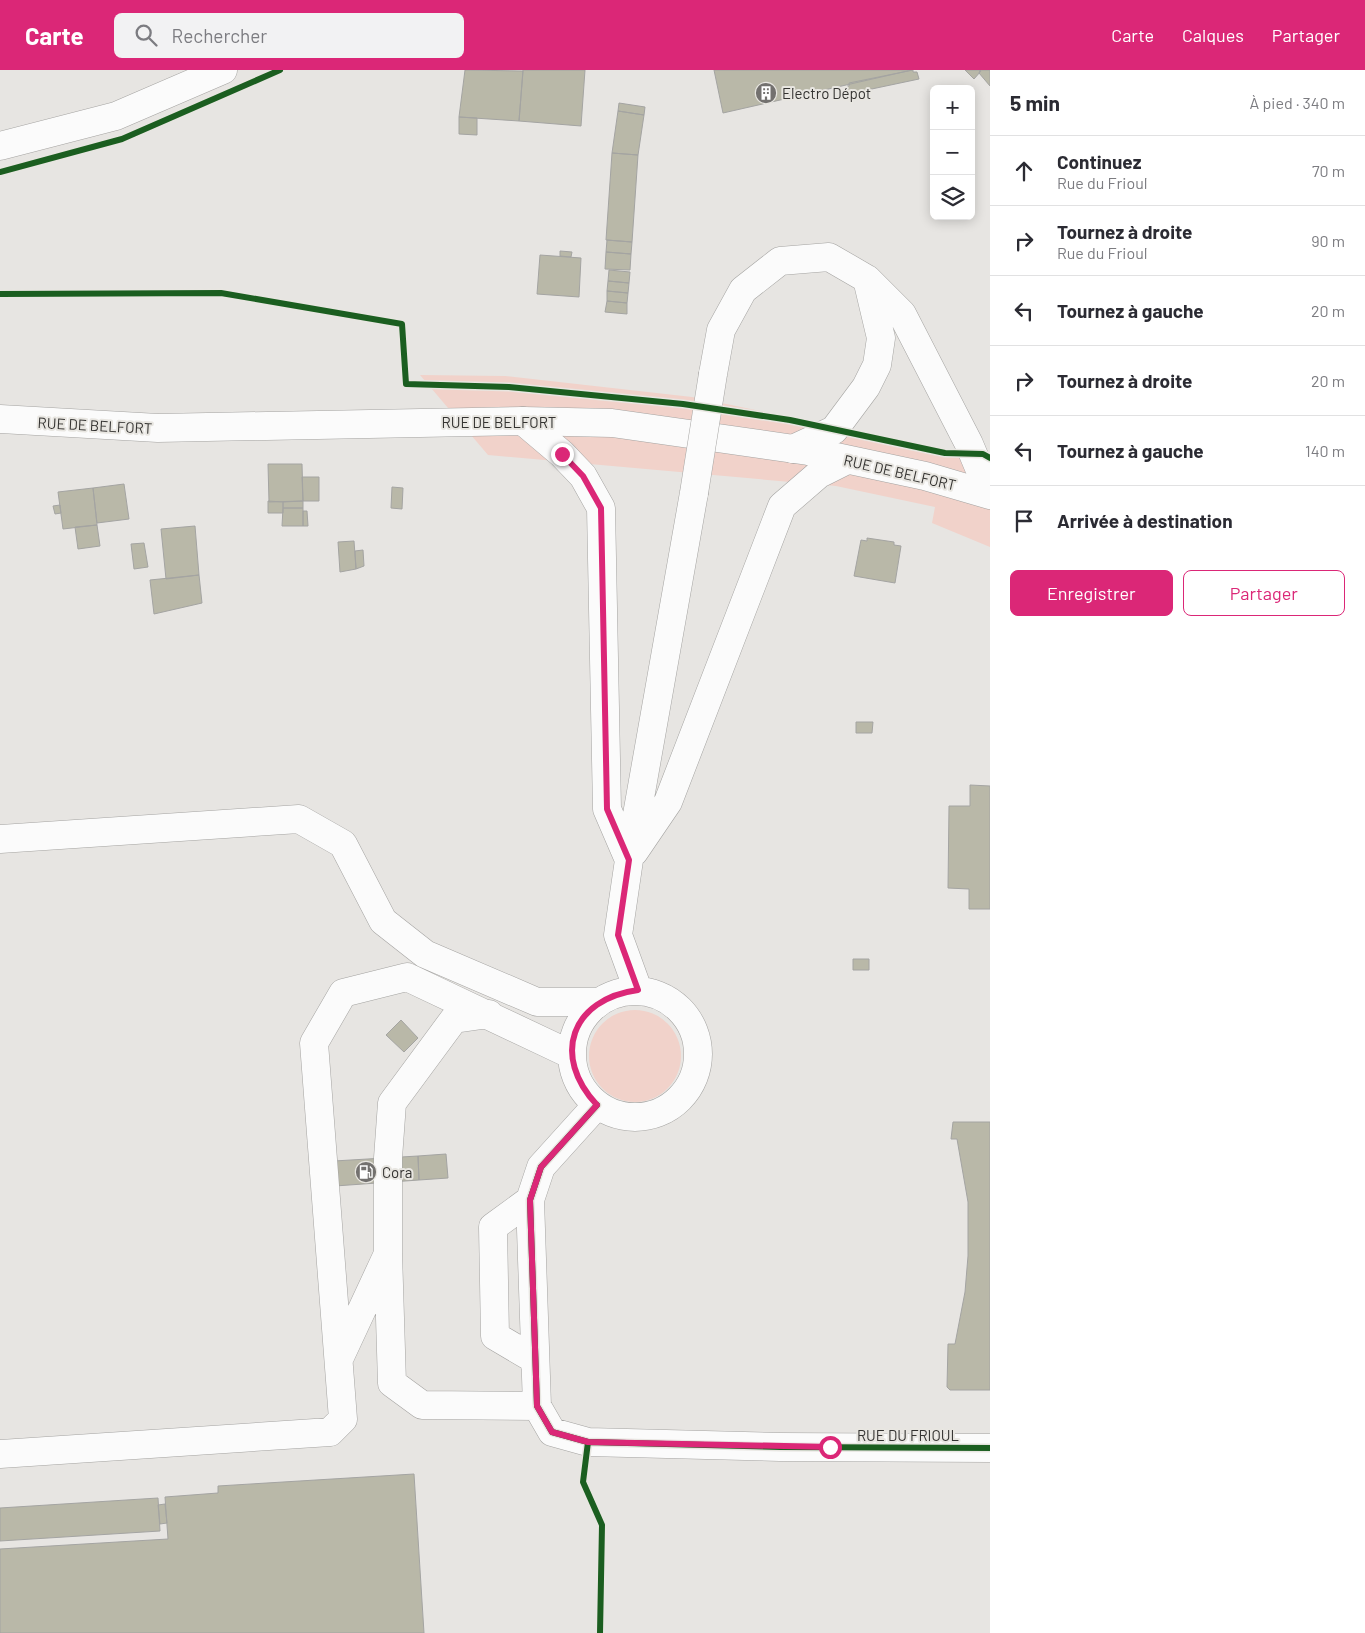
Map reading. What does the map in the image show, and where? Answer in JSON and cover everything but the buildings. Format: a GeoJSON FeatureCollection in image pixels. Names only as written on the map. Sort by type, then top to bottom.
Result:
{"type":"FeatureCollection","features":[{"type":"Feature","properties":{"kind":"street"},"geometry":{"type":"LineString","coordinates":[[0,146],[116,116],[223,70]]}},
{"type":"Feature","properties":{"kind":"street"},"geometry":{"type":"LineString","coordinates":[[638,990],[618,935],[629,860],[721,330],[743,290],[780,261],[829,257],[867,279],[902,314],[970,444],[990,494]]}},
{"type":"Feature","properties":{"kind":"street"},"geometry":{"type":"LineString","coordinates":[[793,449],[834,430],[866,388],[877,365],[881,338],[867,279]]}},
{"type":"Feature","properties":{"kind":"street","name":"RUE DE BELFORT"},"geometry":{"type":"LineString","coordinates":[[1,420],[158,428],[522,421],[612,423],[793,449],[925,476],[990,494]]}},
{"type":"Feature","properties":{"kind":"street"},"geometry":{"type":"LineString","coordinates":[[522,421],[562,454],[583,476],[601,508],[607,809],[629,860]]}},
{"type":"Feature","properties":{"kind":"street"},"geometry":{"type":"LineString","coordinates":[[629,860],[668,802],[782,506],[819,474],[847,460]]}},
{"type":"Feature","properties":{"kind":"street"},"geometry":{"type":"LineString","coordinates":[[0,839],[299,819],[343,844],[383,921],[425,954],[537,1002],[598,1002]]}},
{"type":"Feature","properties":{"kind":"street"},"geometry":{"type":"LineString","coordinates":[[0,1454],[330,1432],[342,1419],[314,1043],[343,993],[407,977],[489,1014],[572,1055]]}},
{"type":"Feature","properties":{"kind":"street"},"geometry":{"type":"LineString","coordinates":[[638,990],[658,994],[676,1005],[690,1021],[698,1040],[699,1060],[695,1078],[685,1095],[670,1108],[652,1116],[633,1118],[614,1114],[597,1105],[583,1091],[574,1074],[572,1055],[577,1029],[584,1017],[598,1002],[617,993],[638,990]]}},
{"type":"Feature","properties":{"kind":"street"},"geometry":{"type":"LineString","coordinates":[[489,1014],[454,1019],[392,1103],[388,1158],[388,1253],[392,1383],[422,1405],[537,1406]]}},
{"type":"Feature","properties":{"kind":"street","name":"RUE DU FRIOUL"},"geometry":{"type":"LineString","coordinates":[[597,1105],[541,1167],[530,1200],[537,1406],[552,1432],[588,1442],[780,1448],[990,1448]]}},
{"type":"Feature","properties":{"kind":"street"},"geometry":{"type":"LineString","coordinates":[[530,1200],[493,1227],[495,1336],[534,1359]]}},
{"type":"Feature","properties":{"kind":"street"},"geometry":{"type":"LineString","coordinates":[[338,1361],[388,1253]]}},
{"type":"Feature","properties":{"kind":"shaded area"},"geometry":{"type":"Polygon","coordinates":[[[420,375],[505,376],[692,397],[990,458],[990,547],[932,523],[935,507],[836,486],[488,455],[420,375]]]}},
{"type":"Feature","properties":{"kind":"shaded area"},"geometry":{"type":"Polygon","coordinates":[[[635,1010],[653,1014],[667,1024],[677,1038],[681,1056],[677,1074],[667,1088],[653,1098],[635,1102],[617,1098],[603,1088],[593,1074],[589,1056],[593,1038],[603,1024],[617,1014],[635,1010]]]}},
{"type":"Feature","properties":{"kind":"cycle path"},"geometry":{"type":"LineString","coordinates":[[0,172],[122,139],[280,70]]}},
{"type":"Feature","properties":{"kind":"cycle path"},"geometry":{"type":"LineString","coordinates":[[0,294],[221,293],[402,324],[406,384],[509,387],[683,404],[790,420],[945,453],[983,454],[990,458]]}},
{"type":"Feature","properties":{"kind":"cycle path"},"geometry":{"type":"LineString","coordinates":[[597,1105],[541,1167],[530,1200],[537,1406],[552,1432],[588,1442],[780,1447],[990,1448]]}},
{"type":"Feature","properties":{"kind":"cycle path"},"geometry":{"type":"LineString","coordinates":[[588,1442],[583,1482],[602,1525],[600,1633]]}},
{"type":"Feature","properties":{"kind":"place","name":"Electro Dépot"},"geometry":{"type":"Point","coordinates":[766,93]}},
{"type":"Feature","properties":{"kind":"place","name":"Cora"},"geometry":{"type":"Point","coordinates":[366,1172]}},
{"type":"Feature","properties":{"kind":"route"},"geometry":{"type":"LineString","coordinates":[[562,454],[583,476],[601,508],[607,809],[629,860],[618,935],[638,990],[617,993],[598,1002],[584,1017],[574,1035],[572,1055],[574,1074],[583,1091],[597,1105],[541,1167],[530,1200],[537,1406],[552,1432],[588,1442],[780,1448],[830,1447]]}}]}
